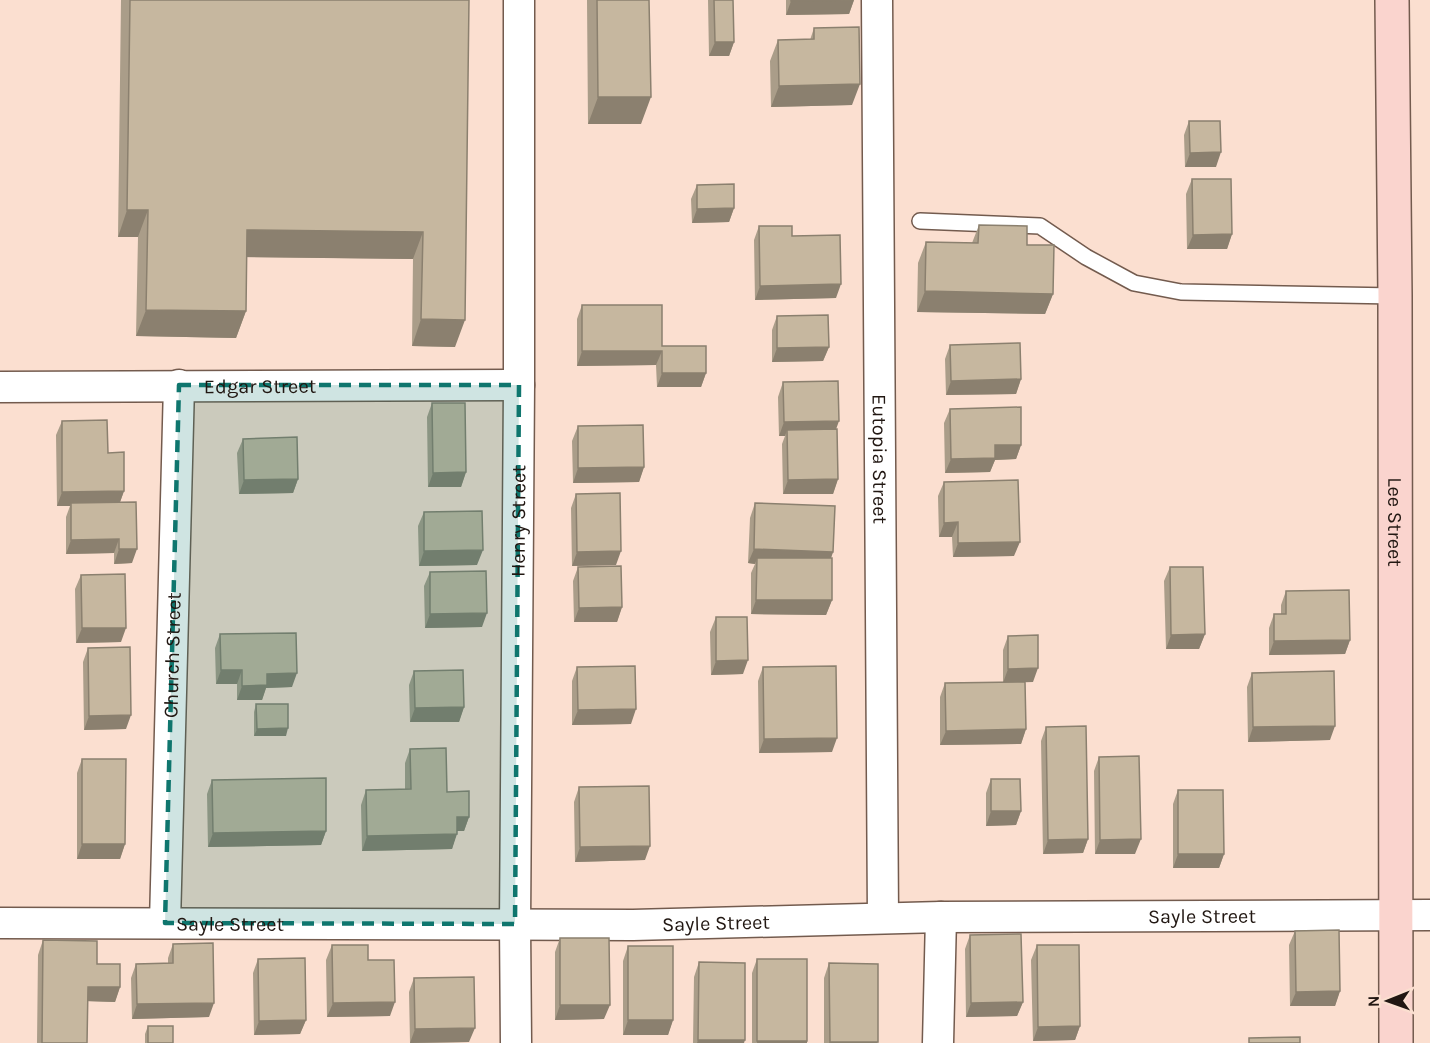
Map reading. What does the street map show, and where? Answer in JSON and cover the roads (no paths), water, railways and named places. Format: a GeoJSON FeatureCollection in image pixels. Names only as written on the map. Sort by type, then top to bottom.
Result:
{"type":"FeatureCollection","features":[{"type":"Feature","properties":{"kind":"main road","name":"Lee Street"},"geometry":{"type":"LineString","coordinates":[[1392,0],[1395,296],[1394,914],[1396,1043]]}},
{"type":"Feature","properties":{"kind":"street","name":"Henry Street"},"geometry":{"type":"LineString","coordinates":[[516,1043],[519,0]]}},
{"type":"Feature","properties":{"kind":"street","name":"Eutopia Street"},"geometry":{"type":"LineString","coordinates":[[877,0],[883,918]]}},
{"type":"Feature","properties":{"kind":"street","name":"Church Street"},"geometry":{"type":"LineString","coordinates":[[165,923],[179,385]]}},
{"type":"Feature","properties":{"kind":"street","name":"Edgar Street"},"geometry":{"type":"LineString","coordinates":[[0,387],[519,385]]}},
{"type":"Feature","properties":{"kind":"street","name":"Sayle Street"},"geometry":{"type":"LineString","coordinates":[[0,923],[633,925],[941,917],[1430,915]]}},
{"type":"Feature","properties":{"kind":"street"},"geometry":{"type":"LineString","coordinates":[[938,1043],[941,917]]}},
{"type":"Feature","properties":{"kind":"lane"},"geometry":{"type":"LineString","coordinates":[[920,221],[1041,226],[1086,257],[1134,283],[1181,292],[1395,296]]}}]}
